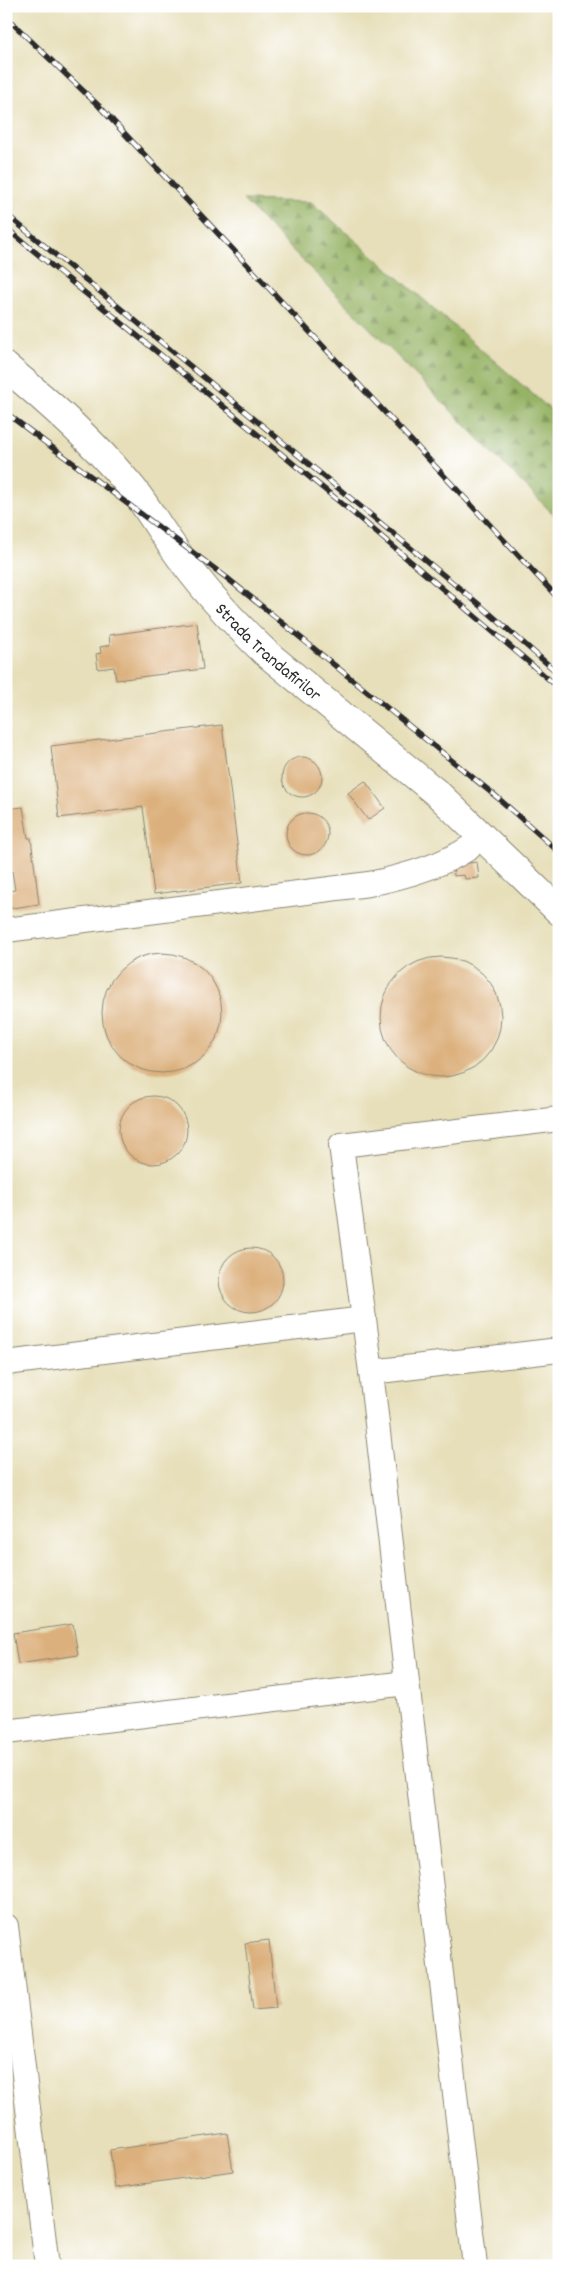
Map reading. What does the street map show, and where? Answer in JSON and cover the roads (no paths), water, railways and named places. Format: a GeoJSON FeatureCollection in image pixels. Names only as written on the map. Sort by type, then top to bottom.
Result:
{"type":"FeatureCollection","features":[{"type":"Feature","properties":{"kind":"main road","name":"Strada Trandafirilor"},"geometry":{"type":"LineString","coordinates":[[6,366],[78,431],[128,482],[191,571],[244,632],[438,795],[559,911]]}},
{"type":"Feature","properties":{"kind":"lane"},"geometry":{"type":"LineString","coordinates":[[6,930],[369,884],[398,878],[448,860],[469,848]]}},
{"type":"Feature","properties":{"kind":"lane"},"geometry":{"type":"LineString","coordinates":[[475,2266],[371,1372],[342,1146],[559,1119]]}},
{"type":"Feature","properties":{"kind":"lane"},"geometry":{"type":"LineString","coordinates":[[6,1363],[364,1319]]}},
{"type":"Feature","properties":{"kind":"lane"},"geometry":{"type":"LineString","coordinates":[[371,1372],[559,1350]]}},
{"type":"Feature","properties":{"kind":"lane"},"geometry":{"type":"LineString","coordinates":[[6,1732],[406,1683]]}},
{"type":"Feature","properties":{"kind":"lane"},"geometry":{"type":"LineString","coordinates":[[6,1926],[46,2266]]}},
{"type":"Feature","properties":{"kind":"railway"},"geometry":{"type":"LineString","coordinates":[[6,17],[99,106],[559,599]]}},
{"type":"Feature","properties":{"kind":"railway"},"geometry":{"type":"LineString","coordinates":[[6,214],[481,606],[559,674]]}},
{"type":"Feature","properties":{"kind":"railway"},"geometry":{"type":"LineString","coordinates":[[6,228],[363,521],[559,688]]}},
{"type":"Feature","properties":{"kind":"railway"},"geometry":{"type":"LineString","coordinates":[[6,413],[227,578],[498,798],[559,852]]}}]}
